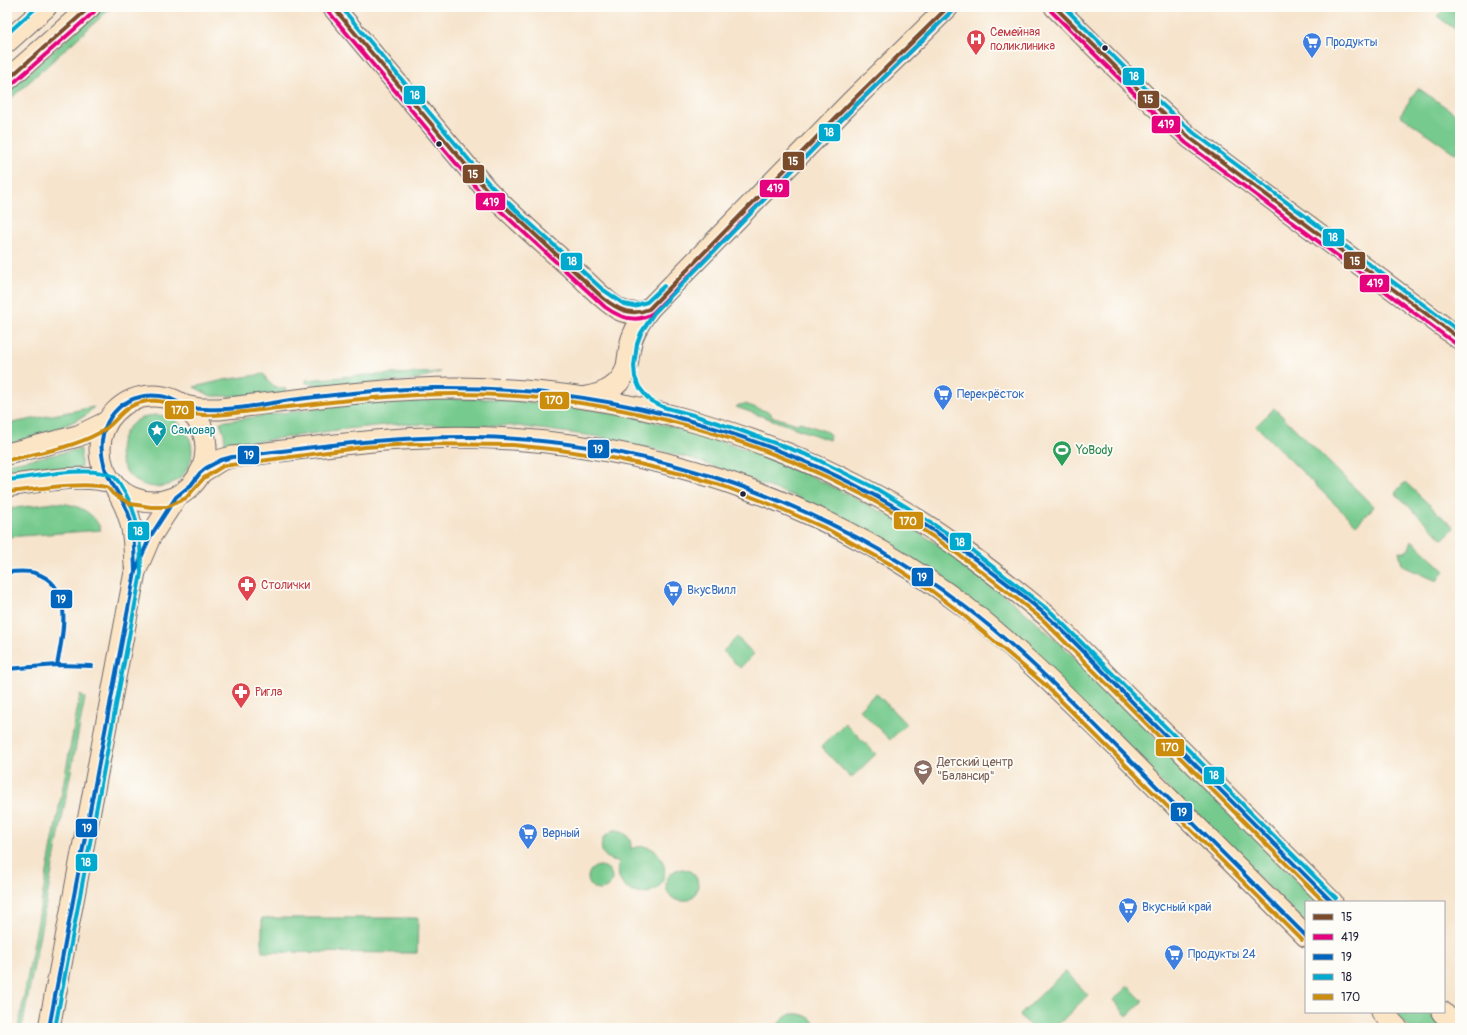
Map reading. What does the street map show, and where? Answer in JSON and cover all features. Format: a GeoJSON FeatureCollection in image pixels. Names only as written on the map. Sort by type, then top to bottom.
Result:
{"type":"FeatureCollection","features":[{"type":"Feature","properties":{"kind":"main road"},"geometry":{"type":"LineString","coordinates":[[7,42],[46,7]]}},
{"type":"Feature","properties":{"kind":"main road"},"geometry":{"type":"LineString","coordinates":[[7,80],[90,7]]}},
{"type":"Feature","properties":{"kind":"main road"},"geometry":{"type":"LineString","coordinates":[[333,7],[486,189],[508,212],[616,308],[621,311],[633,313],[645,312],[649,309]]}},
{"type":"Feature","properties":{"kind":"main road"},"geometry":{"type":"LineString","coordinates":[[583,398],[600,394],[612,389],[622,378],[627,366],[631,342],[649,309],[840,114],[948,7]]}},
{"type":"Feature","properties":{"kind":"main road"},"geometry":{"type":"LineString","coordinates":[[1055,7],[1153,104],[1190,138],[1460,339]]}},
{"type":"Feature","properties":{"kind":"main road"},"geometry":{"type":"LineString","coordinates":[[616,308],[627,324],[631,342]]}},
{"type":"Feature","properties":{"kind":"main road"},"geometry":{"type":"LineString","coordinates":[[627,366],[630,381],[635,393],[658,413]]}},
{"type":"Feature","properties":{"kind":"main road"},"geometry":{"type":"LineString","coordinates":[[184,406],[200,409],[220,410],[345,394],[427,389],[505,389],[543,392],[620,404],[696,422],[805,461],[889,502],[931,529],[1009,584],[1047,616],[1331,901]]}},
{"type":"Feature","properties":{"kind":"main road"},"geometry":{"type":"LineString","coordinates":[[7,486],[86,479],[103,480],[114,486],[133,498],[141,500],[166,501],[176,497],[192,485],[200,473],[204,451],[202,434],[193,416],[184,406],[170,397],[158,395],[142,396],[122,404],[115,410],[107,422],[102,437],[101,453],[104,469],[114,486],[128,510],[134,546],[135,572]]}},
{"type":"Feature","properties":{"kind":"main road"},"geometry":{"type":"LineString","coordinates":[[7,454],[78,436],[107,422]]}},
{"type":"Feature","properties":{"kind":"main road"},"geometry":{"type":"LineString","coordinates":[[200,473],[221,460],[232,457],[364,441],[413,438],[513,439],[561,444],[620,453],[725,480],[777,500],[830,524],[864,542],[935,586],[965,608],[1047,679],[1305,935]]}},
{"type":"Feature","properties":{"kind":"main road"},"geometry":{"type":"LineString","coordinates":[[49,1028],[135,572],[150,537],[176,497]]}},
{"type":"Feature","properties":{"kind":"main road"},"geometry":{"type":"LineString","coordinates":[[1383,1013],[1397,1028]]}},
{"type":"Feature","properties":{"kind":"main road"},"geometry":{"type":"LineString","coordinates":[[1443,1013],[1458,1028]]}},
{"type":"Feature","properties":{"kind":"green space"},"geometry":{"type":"Polygon","coordinates":[[[103,7],[112,7],[7,102],[7,93],[103,7]]]}},
{"type":"Feature","properties":{"kind":"green space"},"geometry":{"type":"Polygon","coordinates":[[[1447,7],[1460,7],[1460,33],[1437,16],[1447,7]]]}},
{"type":"Feature","properties":{"kind":"green space"},"geometry":{"type":"Polygon","coordinates":[[[1418,88],[1460,117],[1460,148],[1456,154],[1400,115],[1418,88]]]}},
{"type":"Feature","properties":{"kind":"green space"},"geometry":{"type":"Polygon","coordinates":[[[441,372],[413,380],[327,387],[306,383],[306,380],[367,375],[441,372]]]}},
{"type":"Feature","properties":{"kind":"green space"},"geometry":{"type":"Polygon","coordinates":[[[264,374],[268,381],[275,387],[286,389],[286,393],[258,396],[211,396],[194,387],[224,380],[264,374]]]}},
{"type":"Feature","properties":{"kind":"green space"},"geometry":{"type":"Polygon","coordinates":[[[424,398],[498,399],[561,405],[629,415],[748,450],[809,475],[906,524],[957,557],[1033,619],[1079,661],[1318,901],[1305,901],[1305,923],[1175,794],[867,532],[794,496],[690,458],[600,437],[517,426],[396,424],[345,429],[225,446],[224,433],[220,422],[372,400],[424,398]]]}},
{"type":"Feature","properties":{"kind":"green space"},"geometry":{"type":"Polygon","coordinates":[[[745,404],[771,413],[771,416],[797,424],[800,422],[827,432],[830,435],[829,440],[736,407],[745,404]]]}},
{"type":"Feature","properties":{"kind":"green space"},"geometry":{"type":"Polygon","coordinates":[[[94,407],[85,416],[37,439],[7,445],[7,424],[94,407]]]}},
{"type":"Feature","properties":{"kind":"green space"},"geometry":{"type":"Polygon","coordinates":[[[1274,408],[1374,507],[1356,525],[1256,426],[1274,408]]]}},
{"type":"Feature","properties":{"kind":"green space"},"geometry":{"type":"Polygon","coordinates":[[[156,415],[176,421],[186,431],[192,451],[186,471],[176,481],[156,487],[136,481],[126,471],[120,451],[126,431],[136,421],[156,415]]]}},
{"type":"Feature","properties":{"kind":"green space"},"geometry":{"type":"Polygon","coordinates":[[[81,449],[81,468],[7,478],[7,464],[81,449]]]}},
{"type":"Feature","properties":{"kind":"green space"},"geometry":{"type":"Polygon","coordinates":[[[1405,482],[1454,528],[1443,539],[1395,493],[1405,482]]]}},
{"type":"Feature","properties":{"kind":"green space"},"geometry":{"type":"Polygon","coordinates":[[[54,503],[69,504],[82,509],[93,517],[101,530],[7,537],[7,509],[54,503]]]}},
{"type":"Feature","properties":{"kind":"green space"},"geometry":{"type":"Polygon","coordinates":[[[1412,540],[1444,570],[1437,581],[1405,567],[1402,564],[1399,551],[1405,552],[1409,549],[1412,540]]]}},
{"type":"Feature","properties":{"kind":"green space"},"geometry":{"type":"Polygon","coordinates":[[[737,637],[754,654],[740,668],[723,651],[737,637]]]}},
{"type":"Feature","properties":{"kind":"green space"},"geometry":{"type":"Polygon","coordinates":[[[876,693],[906,724],[890,740],[859,709],[876,693]]]}},
{"type":"Feature","properties":{"kind":"green space"},"geometry":{"type":"Polygon","coordinates":[[[80,695],[85,698],[22,1028],[18,1028],[80,695]]]}},
{"type":"Feature","properties":{"kind":"green space"},"geometry":{"type":"Polygon","coordinates":[[[845,723],[876,754],[851,778],[821,747],[845,723]]]}},
{"type":"Feature","properties":{"kind":"green space"},"geometry":{"type":"Polygon","coordinates":[[[613,831],[621,832],[629,838],[631,849],[643,846],[652,849],[659,855],[664,864],[664,873],[662,882],[656,889],[645,893],[637,893],[625,887],[619,875],[619,861],[614,861],[606,857],[601,846],[604,837],[613,831]]]}},
{"type":"Feature","properties":{"kind":"green space"},"geometry":{"type":"Polygon","coordinates":[[[600,866],[608,870],[612,878],[608,886],[600,890],[592,886],[588,878],[592,870],[600,866]]]}},
{"type":"Feature","properties":{"kind":"green space"},"geometry":{"type":"Polygon","coordinates":[[[679,869],[685,869],[695,876],[698,885],[697,891],[691,898],[685,901],[679,901],[669,894],[666,888],[666,882],[673,872],[679,869]]]}},
{"type":"Feature","properties":{"kind":"green space"},"geometry":{"type":"Polygon","coordinates":[[[262,918],[418,918],[417,953],[262,952],[262,918]]]}},
{"type":"Feature","properties":{"kind":"green space"},"geometry":{"type":"Polygon","coordinates":[[[1065,971],[1088,995],[1055,1028],[1032,1028],[1020,1015],[1065,971]]]}},
{"type":"Feature","properties":{"kind":"green space"},"geometry":{"type":"Polygon","coordinates":[[[1128,986],[1143,1001],[1127,1016],[1113,1000],[1128,986]]]}},
{"type":"Feature","properties":{"kind":"green space"},"geometry":{"type":"Polygon","coordinates":[[[1394,1013],[1428,1013],[1443,1028],[1409,1028],[1394,1013]]]}},
{"type":"Feature","properties":{"kind":"green space"},"geometry":{"type":"Polygon","coordinates":[[[791,1014],[807,1016],[818,1028],[776,1028],[786,1016],[791,1014]]]}},
{"type":"Feature","properties":{"kind":"transit line","name":"18"},"geometry":{"type":"LineString","coordinates":[[7,34],[37,7]]}},
{"type":"Feature","properties":{"kind":"transit line","name":"15"},"geometry":{"type":"LineString","coordinates":[[7,80],[90,7]]}},
{"type":"Feature","properties":{"kind":"transit line","name":"15"},"geometry":{"type":"LineString","coordinates":[[333,7],[486,189],[603,298],[624,311],[630,312],[649,309],[850,103],[948,7]]}},
{"type":"Feature","properties":{"kind":"transit line","name":"18"},"geometry":{"type":"LineString","coordinates":[[341,7],[490,185],[602,289],[624,304],[634,306],[647,302],[664,286]]}},
{"type":"Feature","properties":{"kind":"transit line","name":"15"},"geometry":{"type":"LineString","coordinates":[[1055,7],[1153,104],[1190,138],[1460,339]]}},
{"type":"Feature","properties":{"kind":"transit line","name":"18"},"geometry":{"type":"LineString","coordinates":[[1064,7],[1157,100],[1194,133],[1460,332]]}},
{"type":"Feature","properties":{"kind":"transit line","name":"419"},"geometry":{"type":"LineString","coordinates":[[328,11],[481,193],[605,307],[623,317],[635,319],[653,313],[854,107],[952,11]]}},
{"type":"Feature","properties":{"kind":"transit line","name":"18"},"geometry":{"type":"LineString","coordinates":[[952,11],[854,107],[654,313],[641,333],[637,344],[634,366],[635,377],[639,387],[651,401],[663,407],[742,431],[810,456],[875,488],[965,545],[1051,612],[1336,898]]}},
{"type":"Feature","properties":{"kind":"transit line","name":"419"},"geometry":{"type":"LineString","coordinates":[[1051,11],[1186,143],[1456,344]]}},
{"type":"Feature","properties":{"kind":"transit line","name":"419"},"geometry":{"type":"LineString","coordinates":[[11,85],[94,12]]}},
{"type":"Feature","properties":{"kind":"transit line","name":"19"},"geometry":{"type":"LineString","coordinates":[[49,1028],[135,572],[134,540],[130,517],[110,480],[105,467],[102,446],[103,434],[114,412],[123,404],[146,396],[166,397],[193,408],[216,409],[238,408],[291,400],[397,389],[433,388],[507,390],[579,397],[651,411],[721,430],[789,455],[856,485],[919,521],[980,563],[1031,603],[1072,640],[1331,901]]}},
{"type":"Feature","properties":{"kind":"transit line","name":"170"},"geometry":{"type":"LineString","coordinates":[[8,460],[55,450],[78,443],[99,433],[111,425],[124,411],[135,404],[146,401],[168,404],[191,414],[210,415],[346,400],[429,394],[516,396],[574,402],[632,412],[689,426],[745,444],[800,465],[853,490],[904,518],[958,554],[1009,593],[1043,620],[1323,901]]}},
{"type":"Feature","properties":{"kind":"transit line","name":"19"},"geometry":{"type":"LineString","coordinates":[[134,574],[150,537],[176,497],[191,485],[206,468],[221,460],[232,457],[384,440],[475,437],[540,441],[605,450],[670,464],[733,483],[794,507],[853,536],[910,569],[985,622],[1025,657],[1063,694],[1305,935]]}},
{"type":"Feature","properties":{"kind":"transit line","name":"170"},"geometry":{"type":"LineString","coordinates":[[8,492],[58,486],[84,485],[107,487],[113,494],[131,504],[151,507],[167,507],[186,498],[204,478],[223,466],[365,447],[413,444],[513,445],[560,450],[618,459],[690,476],[723,486],[775,506],[827,529],[892,565],[932,591],[961,613],[1043,683],[1302,940]]}},
{"type":"Feature","properties":{"kind":"transit line","name":"18"},"geometry":{"type":"LineString","coordinates":[[7,480],[76,472],[103,473],[113,476],[128,498],[132,508],[138,529],[140,551],[141,573],[55,1028]]}},
{"type":"Feature","properties":{"kind":"transit line","name":"19"},"geometry":{"type":"LineString","coordinates":[[7,572],[32,572],[48,579],[56,588],[61,599],[63,612],[62,639],[57,665]]}},
{"type":"Feature","properties":{"kind":"transit line","name":"19"},"geometry":{"type":"LineString","coordinates":[[7,669],[57,665],[92,666]]}},
{"type":"Feature","properties":{"kind":"place","name":"Семейная поликлиника"},"geometry":{"type":"Point","coordinates":[976,56]}},
{"type":"Feature","properties":{"kind":"place","name":"Продукты"},"geometry":{"type":"Point","coordinates":[1312,59]}},
{"type":"Feature","properties":{"kind":"place","name":"Перекрёсток"},"geometry":{"type":"Point","coordinates":[943,411]}},
{"type":"Feature","properties":{"kind":"place","name":"Самовар"},"geometry":{"type":"Point","coordinates":[157,447]}},
{"type":"Feature","properties":{"kind":"place","name":"YoBody"},"geometry":{"type":"Point","coordinates":[1062,467]}},
{"type":"Feature","properties":{"kind":"place","name":"Столички"},"geometry":{"type":"Point","coordinates":[247,602]}},
{"type":"Feature","properties":{"kind":"place","name":"ВкусВилл"},"geometry":{"type":"Point","coordinates":[673,607]}},
{"type":"Feature","properties":{"kind":"place","name":"Ригла"},"geometry":{"type":"Point","coordinates":[241,709]}},
{"type":"Feature","properties":{"kind":"place","name":"Детский центр \"Балансир\""},"geometry":{"type":"Point","coordinates":[923,786]}},
{"type":"Feature","properties":{"kind":"place","name":"Верный"},"geometry":{"type":"Point","coordinates":[528,850]}},
{"type":"Feature","properties":{"kind":"place","name":"Вкусный край"},"geometry":{"type":"Point","coordinates":[1128,924]}},
{"type":"Feature","properties":{"kind":"place","name":"Продукты 24"},"geometry":{"type":"Point","coordinates":[1174,971]}}]}
